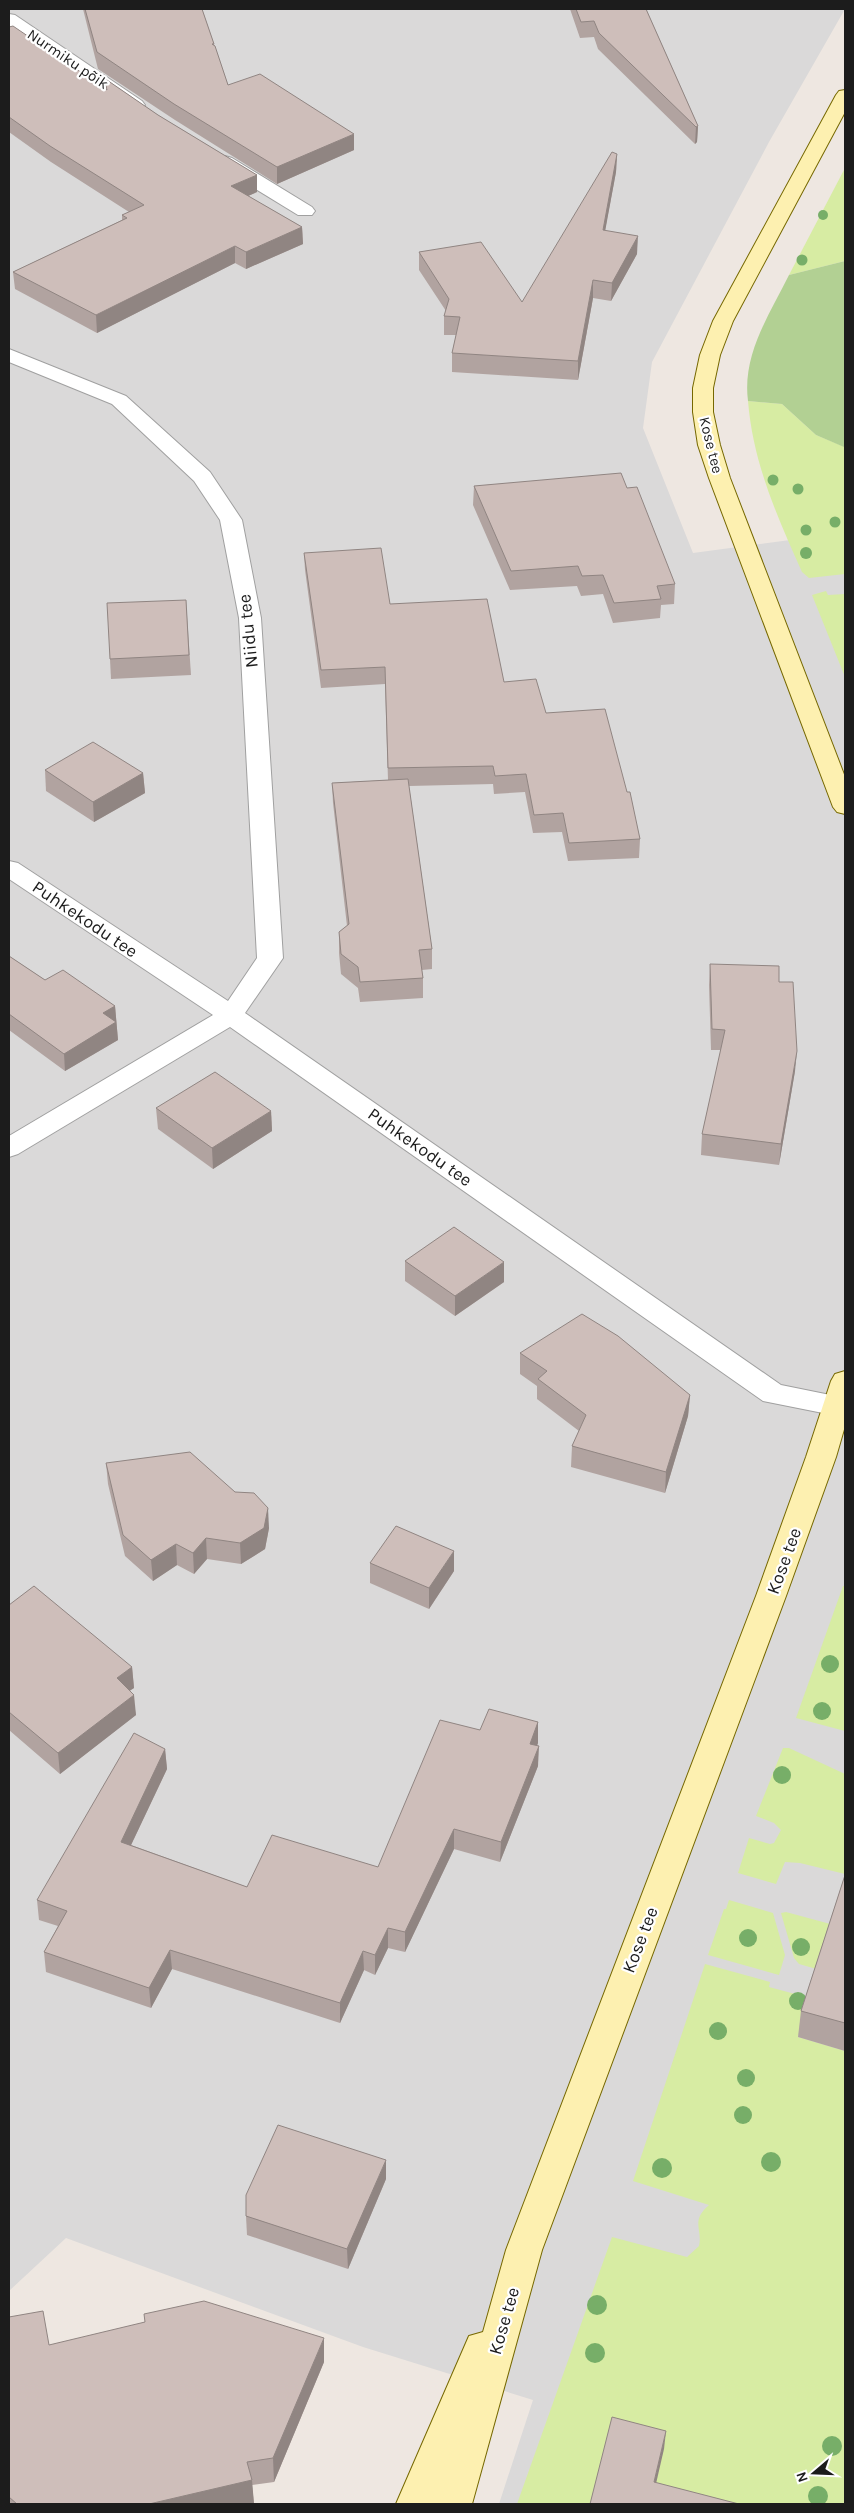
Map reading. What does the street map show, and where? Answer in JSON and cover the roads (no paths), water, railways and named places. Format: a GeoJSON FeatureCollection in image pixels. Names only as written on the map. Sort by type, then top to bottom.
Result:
{"type":"FeatureCollection","features":[{"type":"Feature","properties":{"kind":"main road","name":"Kose tee"},"geometry":{"type":"LineString","coordinates":[[845,94],[723,321],[711,349],[703,385],[703,398],[704,423],[720,481],[845,807]]}},
{"type":"Feature","properties":{"kind":"main road","name":"Kose tee"},"geometry":{"type":"LineString","coordinates":[[453,2504],[524,2250],[771,1596],[842,1393]]}},
{"type":"Feature","properties":{"kind":"main road"},"geometry":{"type":"LineString","coordinates":[[414,2504],[524,2250]]}},
{"type":"Feature","properties":{"kind":"street","name":"Nurmiku põik"},"geometry":{"type":"LineString","coordinates":[[9,19],[151,115]]}},
{"type":"Feature","properties":{"kind":"street"},"geometry":{"type":"LineString","coordinates":[[208,151],[305,211]]}},
{"type":"Feature","properties":{"kind":"street","name":"Niidu tee"},"geometry":{"type":"LineString","coordinates":[[9,355],[119,400],[202,477],[231,520],[250,618],[270,958],[231,1015]]}},
{"type":"Feature","properties":{"kind":"street","name":"Puhkekodu tee"},"geometry":{"type":"LineString","coordinates":[[9,868],[231,1015],[773,1394],[842,1393]]}},
{"type":"Feature","properties":{"kind":"street"},"geometry":{"type":"LineString","coordinates":[[9,1148],[231,1015]]}}]}
